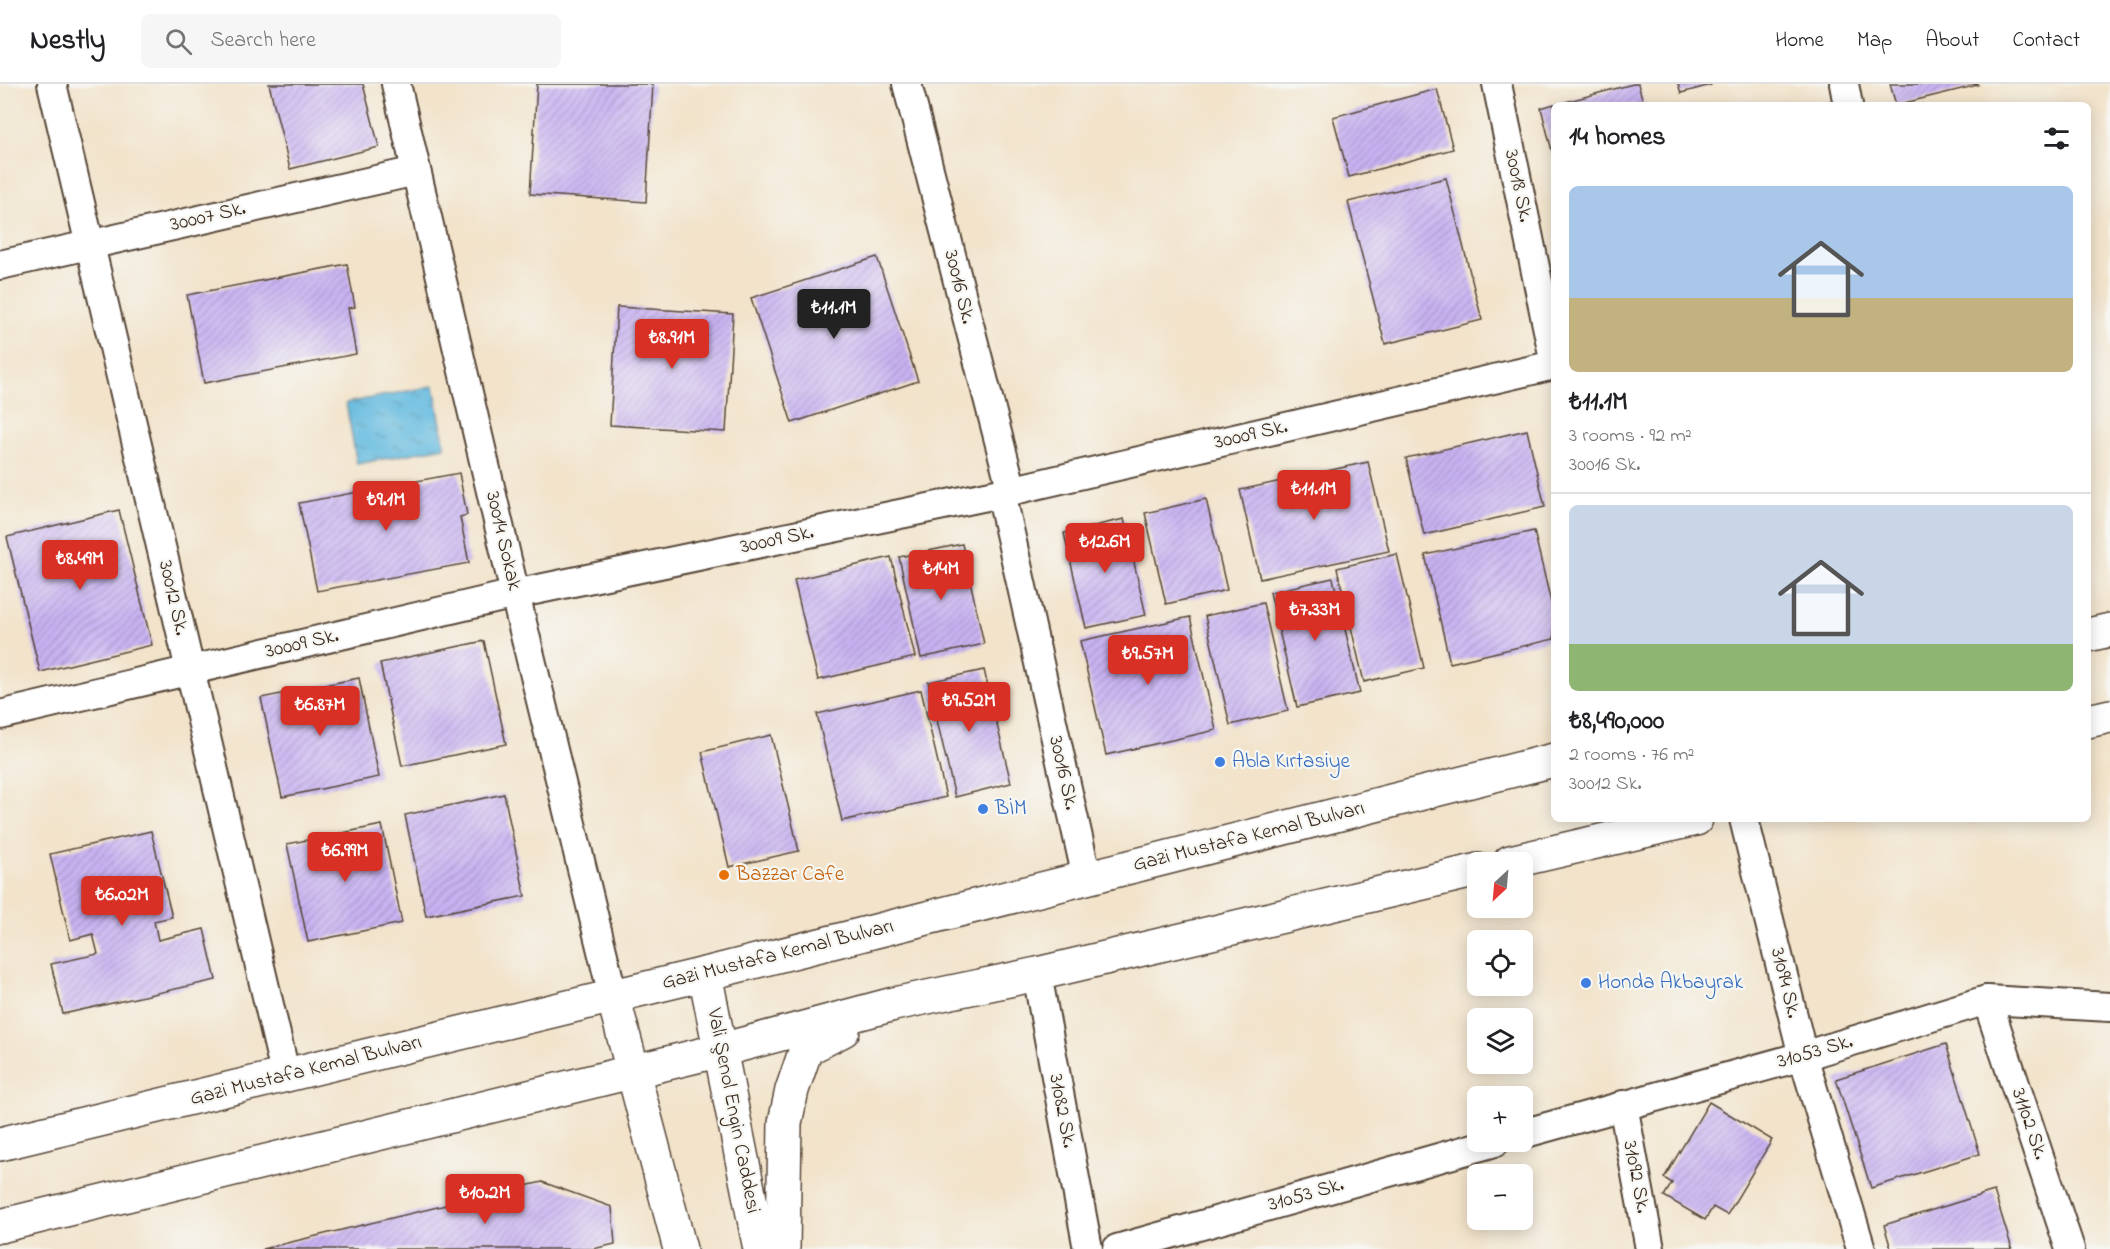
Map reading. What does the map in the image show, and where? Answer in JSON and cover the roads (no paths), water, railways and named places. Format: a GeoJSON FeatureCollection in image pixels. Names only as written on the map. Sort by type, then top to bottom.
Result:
{"type":"FeatureCollection","features":[{"type":"Feature","properties":{"kind":"main road"},"geometry":{"type":"LineString","coordinates":[[2091,634],[2110,630]]}},
{"type":"Feature","properties":{"kind":"main road"},"geometry":{"type":"LineString","coordinates":[[2091,720],[2110,716]]}},
{"type":"Feature","properties":{"kind":"main road","name":"Gazi Mustafa Kemal Bulvarı"},"geometry":{"type":"LineString","coordinates":[[0,1144],[286,1077],[705,974],[1551,761]]}},
{"type":"Feature","properties":{"kind":"main road"},"geometry":{"type":"LineString","coordinates":[[1533,857],[1683,822]]}},
{"type":"Feature","properties":{"kind":"main road"},"geometry":{"type":"LineString","coordinates":[[0,1226],[721,1050],[894,1004],[1037,974],[1467,873]]}},
{"type":"Feature","properties":{"kind":"main road","name":"Vali Şenol Engin Caddesi"},"geometry":{"type":"LineString","coordinates":[[705,974],[760,1249]]}},
{"type":"Feature","properties":{"kind":"main road"},"geometry":{"type":"LineString","coordinates":[[613,996],[680,1249]]}},
{"type":"Feature","properties":{"kind":"main road"},"geometry":{"type":"LineString","coordinates":[[783,1249],[785,1123],[792,1090],[806,1049],[894,1004]]}},
{"type":"Feature","properties":{"kind":"street","name":"30012 Sk."},"geometry":{"type":"LineString","coordinates":[[52,84],[286,1077]]}},
{"type":"Feature","properties":{"kind":"street","name":"30014 Sokak"},"geometry":{"type":"LineString","coordinates":[[396,84],[515,594],[613,996]]}},
{"type":"Feature","properties":{"kind":"street","name":"30016 Sk."},"geometry":{"type":"LineString","coordinates":[[907,84],[1006,492],[1087,878]]}},
{"type":"Feature","properties":{"kind":"street","name":"30018 Sk."},"geometry":{"type":"LineString","coordinates":[[1497,84],[1551,344]]}},
{"type":"Feature","properties":{"kind":"street"},"geometry":{"type":"LineString","coordinates":[[1844,84],[1847,102]]}},
{"type":"Feature","properties":{"kind":"street","name":"30007 Sk."},"geometry":{"type":"LineString","coordinates":[[0,265],[416,171]]}},
{"type":"Feature","properties":{"kind":"street","name":"30009 Sk."},"geometry":{"type":"LineString","coordinates":[[0,715],[515,594],[1006,492],[1551,365]]}},
{"type":"Feature","properties":{"kind":"street","name":"31094 Sk."},"geometry":{"type":"LineString","coordinates":[[1745,822],[1803,1056],[1861,1249]]}},
{"type":"Feature","properties":{"kind":"street","name":"31082 Sk."},"geometry":{"type":"LineString","coordinates":[[1037,974],[1088,1249]]}},
{"type":"Feature","properties":{"kind":"street","name":"31053 Sk."},"geometry":{"type":"LineString","coordinates":[[1533,1131],[1803,1056],[1987,1000],[2110,1007]]}},
{"type":"Feature","properties":{"kind":"street","name":"31102 Sk."},"geometry":{"type":"LineString","coordinates":[[1987,1000],[2070,1249]]}},
{"type":"Feature","properties":{"kind":"street","name":"31092 Sk."},"geometry":{"type":"LineString","coordinates":[[1623,1105],[1650,1249]]}},
{"type":"Feature","properties":{"kind":"street","name":"31053 Sk."},"geometry":{"type":"LineString","coordinates":[[1117,1249],[1467,1150]]}},
{"type":"Feature","properties":{"kind":"water"},"geometry":{"type":"Polygon","coordinates":[[[434,386],[445,447],[357,464],[346,403],[434,386]]]}},
{"type":"Feature","properties":{"kind":"place","name":"Abla Kırtasiye"},"geometry":{"type":"Point","coordinates":[1220,762]}},
{"type":"Feature","properties":{"kind":"place","name":"BİM"},"geometry":{"type":"Point","coordinates":[983,809]}},
{"type":"Feature","properties":{"kind":"place","name":"Bazzar Cafe"},"geometry":{"type":"Point","coordinates":[724,875]}},
{"type":"Feature","properties":{"kind":"place","name":"Honda Akbayrak"},"geometry":{"type":"Point","coordinates":[1586,983]}}]}
